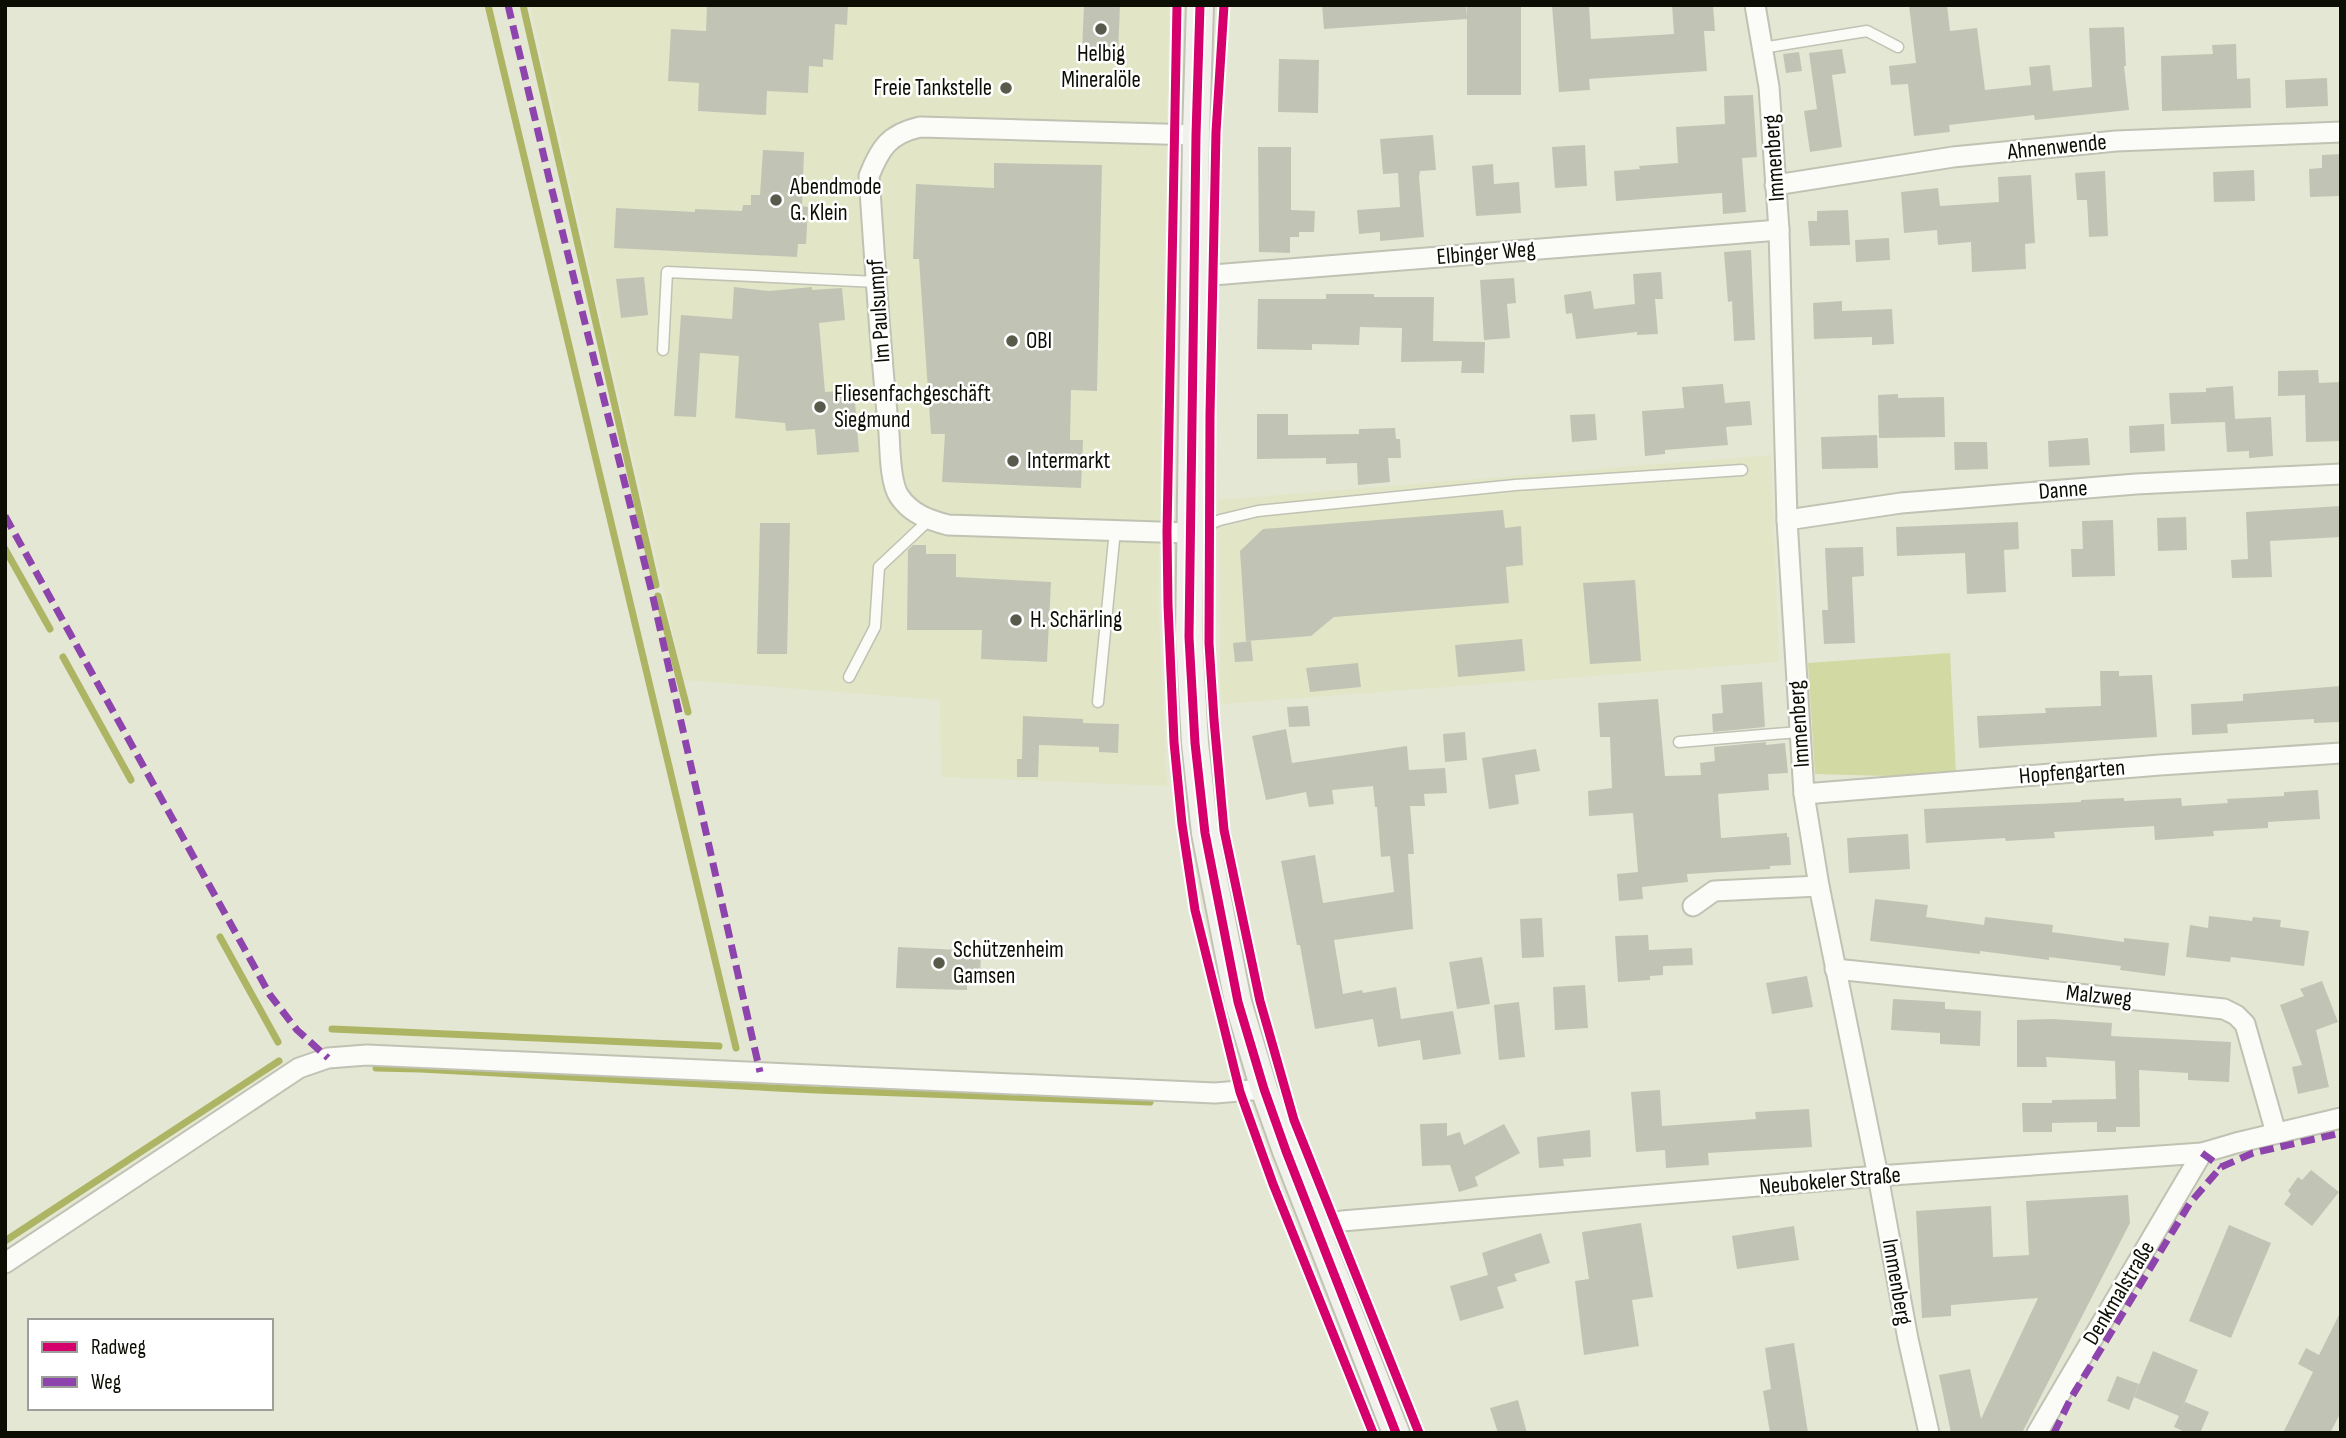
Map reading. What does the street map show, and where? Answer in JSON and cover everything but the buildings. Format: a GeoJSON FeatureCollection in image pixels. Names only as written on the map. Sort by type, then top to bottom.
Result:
{"type":"FeatureCollection","features":[{"type":"Feature","properties":{"kind":"street"},"geometry":{"type":"LineString","coordinates":[[1200,5],[1189,637],[1195,743],[1205,833],[1238,1002],[1264,1089],[1396,1433]]}},
{"type":"Feature","properties":{"kind":"street","name":"Immenberg"},"geometry":{"type":"LineString","coordinates":[[1755,5],[1769,88],[1779,230],[1787,520],[1798,732],[1804,794],[1835,969],[1929,1433]]}},
{"type":"Feature","properties":{"kind":"street","name":"Im Paulsumpf"},"geometry":{"type":"LineString","coordinates":[[1189,533],[948,525],[929,520],[913,511],[897,495],[893,475],[869,176],[877,154],[902,131],[920,127],[1196,135]]}},
{"type":"Feature","properties":{"kind":"street","name":"Ahnenwende"},"geometry":{"type":"LineString","coordinates":[[1775,185],[1953,157],[2116,141],[2341,132]]}},
{"type":"Feature","properties":{"kind":"street","name":"Elbinger Weg"},"geometry":{"type":"LineString","coordinates":[[1194,274],[1213,275],[1779,230]]}},
{"type":"Feature","properties":{"kind":"street","name":"Danne"},"geometry":{"type":"LineString","coordinates":[[1787,520],[1901,503],[2136,484],[2341,474]]}},
{"type":"Feature","properties":{"kind":"street","name":"Hopfengarten"},"geometry":{"type":"LineString","coordinates":[[1804,794],[2341,753]]}},
{"type":"Feature","properties":{"kind":"street"},"geometry":{"type":"LineString","coordinates":[[1693,906],[1714,891],[1819,886]]}},
{"type":"Feature","properties":{"kind":"street","name":"Malzweg"},"geometry":{"type":"LineString","coordinates":[[1835,969],[2224,1009],[2245,1024],[2276,1133]]}},
{"type":"Feature","properties":{"kind":"street"},"geometry":{"type":"LineString","coordinates":[[5,1263],[299,1068],[328,1058],[380,1055],[1215,1093],[1264,1089]]}},
{"type":"Feature","properties":{"kind":"street","name":"Neubokeler Straße"},"geometry":{"type":"LineString","coordinates":[[1317,1230],[1342,1221],[1878,1176],[2202,1153],[2341,1118]]}},
{"type":"Feature","properties":{"kind":"street","name":"Denkmalstraße"},"geometry":{"type":"LineString","coordinates":[[2037,1433],[2202,1153]]}},
{"type":"Feature","properties":{"kind":"lane"},"geometry":{"type":"LineString","coordinates":[[1762,48],[1867,31],[1898,47]]}},
{"type":"Feature","properties":{"kind":"lane"},"geometry":{"type":"LineString","coordinates":[[663,350],[667,272],[877,282]]}},
{"type":"Feature","properties":{"kind":"lane"},"geometry":{"type":"LineString","coordinates":[[1189,533],[1220,520],[1258,511],[1515,485],[1742,470]]}},
{"type":"Feature","properties":{"kind":"lane"},"geometry":{"type":"LineString","coordinates":[[849,677],[875,627],[879,567],[929,520]]}},
{"type":"Feature","properties":{"kind":"lane"},"geometry":{"type":"LineString","coordinates":[[1098,702],[1115,530]]}},
{"type":"Feature","properties":{"kind":"lane"},"geometry":{"type":"LineString","coordinates":[[1679,742],[1798,732]]}},
{"type":"Feature","properties":{"kind":"shaded area"},"geometry":{"type":"Polygon","coordinates":[[[530,5],[1169,5],[1158,601],[1167,786],[941,777],[940,700],[684,680],[530,5]]]}},
{"type":"Feature","properties":{"kind":"shaded area"},"geometry":{"type":"Polygon","coordinates":[[[1771,455],[1779,662],[1221,704],[1218,500],[1771,455]]]}},
{"type":"Feature","properties":{"kind":"green space"},"geometry":{"type":"Polygon","coordinates":[[[1950,653],[1956,774],[1815,774],[1808,663],[1950,653]]]}},
{"type":"Feature","properties":{"kind":"waterway"},"geometry":{"type":"LineString","coordinates":[[488,5],[736,1048]]}},
{"type":"Feature","properties":{"kind":"waterway"},"geometry":{"type":"LineString","coordinates":[[523,5],[656,585]]}},
{"type":"Feature","properties":{"kind":"waterway"},"geometry":{"type":"LineString","coordinates":[[5,549],[50,629]]}},
{"type":"Feature","properties":{"kind":"waterway"},"geometry":{"type":"LineString","coordinates":[[658,596],[688,712]]}},
{"type":"Feature","properties":{"kind":"waterway"},"geometry":{"type":"LineString","coordinates":[[63,657],[131,780]]}},
{"type":"Feature","properties":{"kind":"waterway"},"geometry":{"type":"LineString","coordinates":[[220,937],[278,1042]]}},
{"type":"Feature","properties":{"kind":"waterway"},"geometry":{"type":"LineString","coordinates":[[332,1029],[719,1046]]}},
{"type":"Feature","properties":{"kind":"waterway"},"geometry":{"type":"LineString","coordinates":[[5,1241],[279,1061]]}},
{"type":"Feature","properties":{"kind":"waterway"},"geometry":{"type":"LineString","coordinates":[[376,1068],[816,1090],[1150,1102]]}},
{"type":"Feature","properties":{"kind":"marked path"},"geometry":{"type":"LineString","coordinates":[[508,5],[652,593],[760,1072]]}},
{"type":"Feature","properties":{"kind":"marked path"},"geometry":{"type":"LineString","coordinates":[[5,516],[270,995],[297,1030],[328,1058]]}},
{"type":"Feature","properties":{"kind":"marked path"},"geometry":{"type":"LineString","coordinates":[[2054,1433],[2071,1398],[2190,1203],[2221,1167],[2253,1153],[2341,1133]]}},
{"type":"Feature","properties":{"kind":"marked path"},"geometry":{"type":"LineString","coordinates":[[2202,1153],[2221,1167]]}},
{"type":"Feature","properties":{"kind":"cycle path"},"geometry":{"type":"LineString","coordinates":[[1177,5],[1167,532],[1174,742],[1182,824],[1195,910],[1240,1092],[1273,1184],[1373,1433]]}},
{"type":"Feature","properties":{"kind":"cycle path"},"geometry":{"type":"LineString","coordinates":[[1200,5],[1189,637],[1195,743],[1205,833],[1238,1002],[1264,1089],[1396,1433]]}},
{"type":"Feature","properties":{"kind":"cycle path"},"geometry":{"type":"LineString","coordinates":[[1224,5],[1216,132],[1210,415],[1209,643],[1224,830],[1260,1001],[1294,1120],[1419,1433]]}},
{"type":"Feature","properties":{"kind":"place","name":"Helbig Mineralöle"},"geometry":{"type":"Point","coordinates":[1101,29]}},
{"type":"Feature","properties":{"kind":"place","name":"Freie Tankstelle"},"geometry":{"type":"Point","coordinates":[1006,88]}},
{"type":"Feature","properties":{"kind":"place","name":"Abendmode G. Klein"},"geometry":{"type":"Point","coordinates":[776,200]}},
{"type":"Feature","properties":{"kind":"place","name":"OBI"},"geometry":{"type":"Point","coordinates":[1012,341]}},
{"type":"Feature","properties":{"kind":"place","name":"Fliesenfachgeschäft Siegmund"},"geometry":{"type":"Point","coordinates":[820,407]}},
{"type":"Feature","properties":{"kind":"place","name":"Intermarkt"},"geometry":{"type":"Point","coordinates":[1013,461]}},
{"type":"Feature","properties":{"kind":"place","name":"H. Schärling"},"geometry":{"type":"Point","coordinates":[1016,620]}},
{"type":"Feature","properties":{"kind":"place","name":"Schützenheim Gamsen"},"geometry":{"type":"Point","coordinates":[939,963]}}]}
